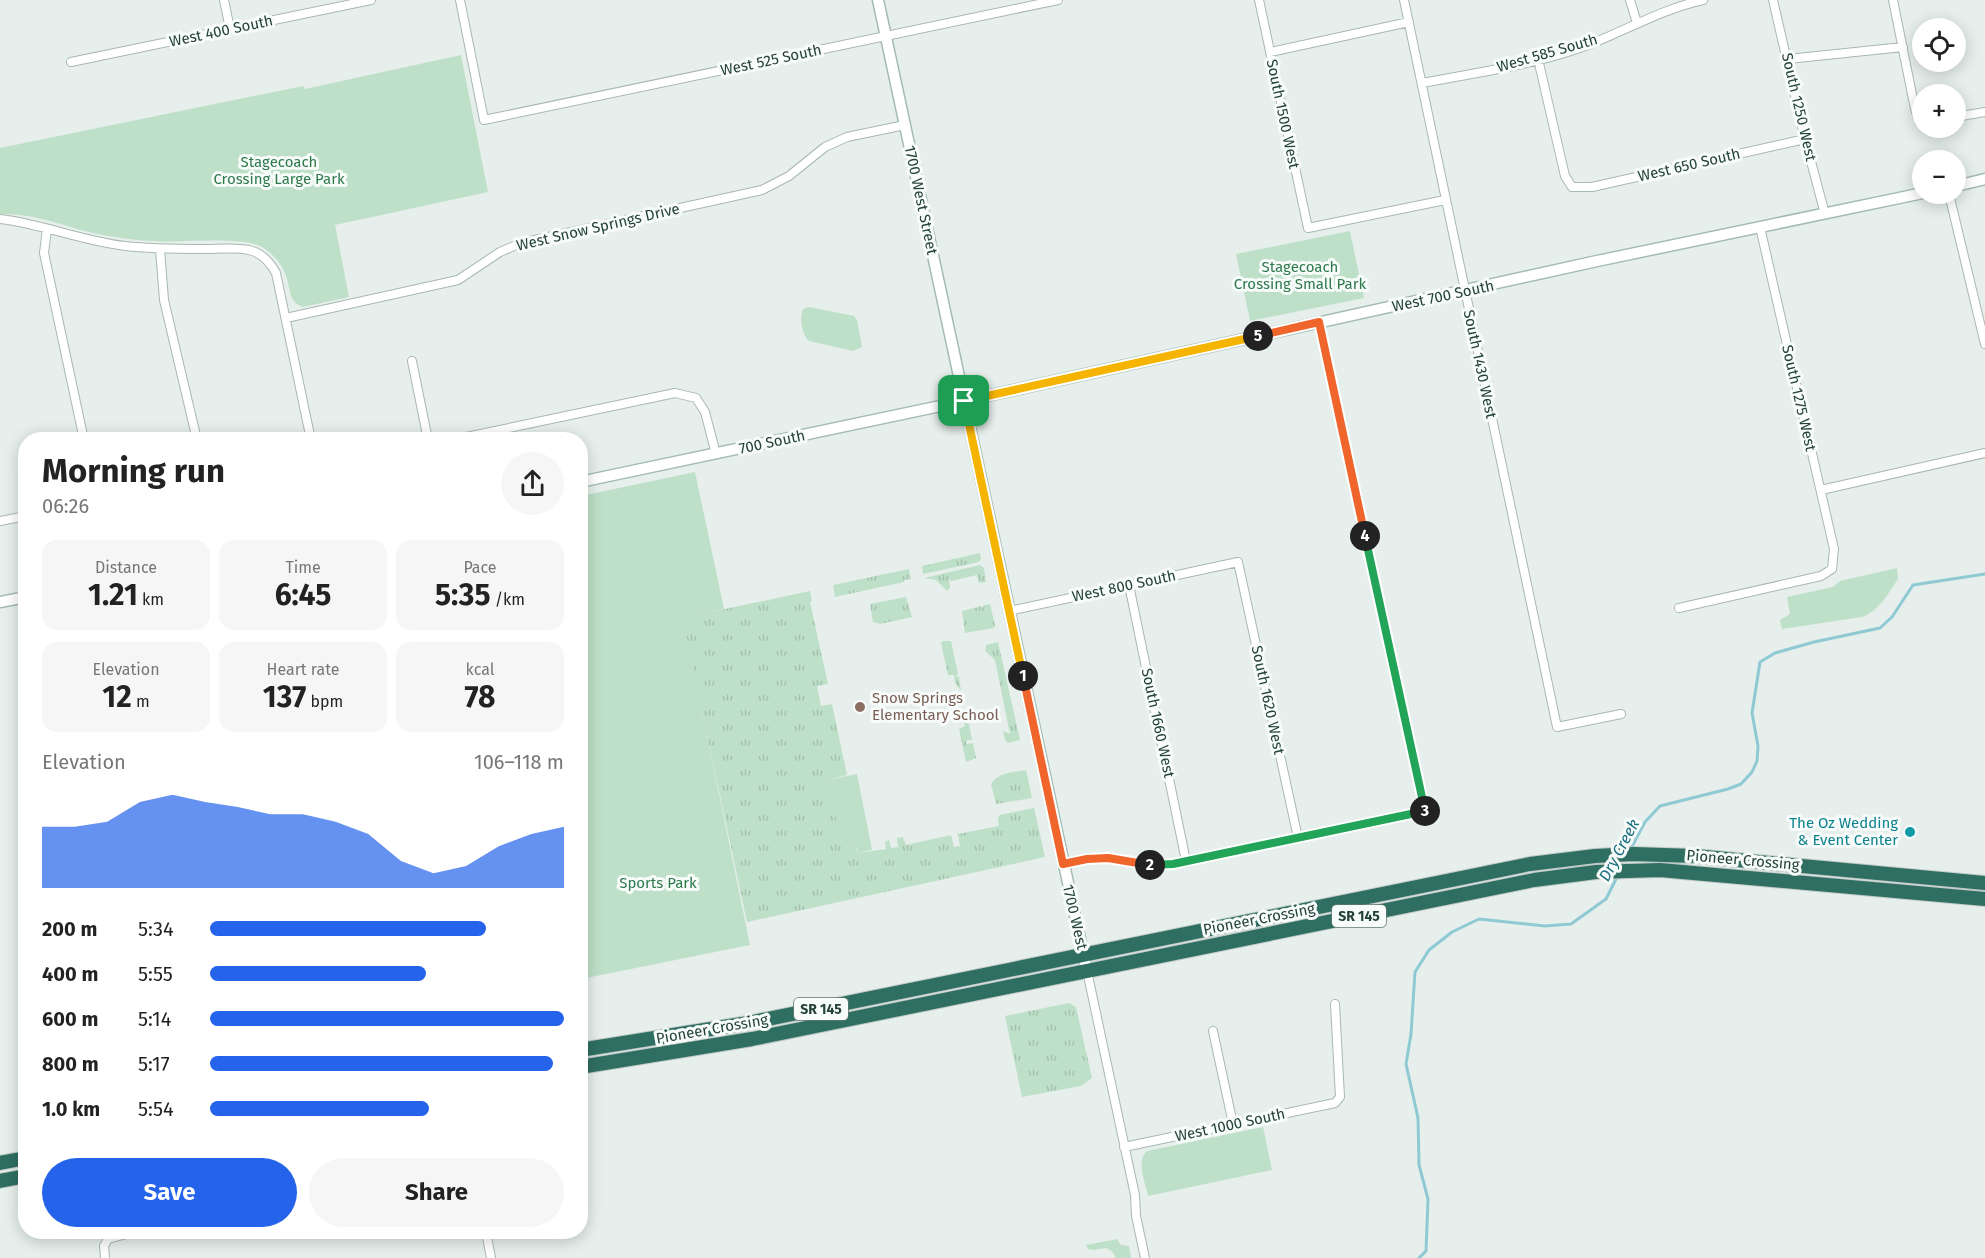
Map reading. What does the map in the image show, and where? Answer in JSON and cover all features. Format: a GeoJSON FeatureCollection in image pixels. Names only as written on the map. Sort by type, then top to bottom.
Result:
{"type":"FeatureCollection","features":[{"type":"Feature","properties":{"kind":"highway","name":"Pioneer Crossing"},"geometry":{"type":"LineString","coordinates":[[588,1049],[725,1028],[1530,864],[1627,854],[1695,856],[1985,883]]}},
{"type":"Feature","properties":{"kind":"highway","name":"Pioneer Crossing"},"geometry":{"type":"LineString","coordinates":[[588,1066],[717,1046],[1534,880],[1620,871],[1692,872],[1985,899]]}},
{"type":"Feature","properties":{"kind":"highway"},"geometry":{"type":"LineString","coordinates":[[0,1163],[18,1160]]}},
{"type":"Feature","properties":{"kind":"highway"},"geometry":{"type":"LineString","coordinates":[[0,1181],[18,1178]]}},
{"type":"Feature","properties":{"kind":"street"},"geometry":{"type":"LineString","coordinates":[[224,0],[230,29]]}},
{"type":"Feature","properties":{"kind":"street","name":"West 400 South"},"geometry":{"type":"LineString","coordinates":[[71,62],[371,0]]}},
{"type":"Feature","properties":{"kind":"street","name":"West 525 South"},"geometry":{"type":"LineString","coordinates":[[460,0],[484,120],[1058,0]]}},
{"type":"Feature","properties":{"kind":"street","name":"1700 West Street"},"geometry":{"type":"LineString","coordinates":[[878,0],[964,401]]}},
{"type":"Feature","properties":{"kind":"street","name":"South 1500 West"},"geometry":{"type":"LineString","coordinates":[[1258,0],[1308,228],[1446,200]]}},
{"type":"Feature","properties":{"kind":"street","name":"South 1430 West"},"geometry":{"type":"LineString","coordinates":[[1404,0],[1557,727],[1621,714]]}},
{"type":"Feature","properties":{"kind":"street"},"geometry":{"type":"LineString","coordinates":[[1630,0],[1637,22]]}},
{"type":"Feature","properties":{"kind":"street","name":"West 585 South"},"geometry":{"type":"LineString","coordinates":[[1422,83],[1538,59],[1587,45],[1679,5],[1703,0]]}},
{"type":"Feature","properties":{"kind":"street","name":"South 1250 West"},"geometry":{"type":"LineString","coordinates":[[1773,0],[1825,214]]}},
{"type":"Feature","properties":{"kind":"street"},"geometry":{"type":"LineString","coordinates":[[1893,0],[1912,94]]}},
{"type":"Feature","properties":{"kind":"street"},"geometry":{"type":"LineString","coordinates":[[1270,52],[1409,22]]}},
{"type":"Feature","properties":{"kind":"street"},"geometry":{"type":"LineString","coordinates":[[1788,59],[1903,47]]}},
{"type":"Feature","properties":{"kind":"street","name":"West 650 South"},"geometry":{"type":"LineString","coordinates":[[1538,59],[1565,176],[1572,187],[1592,187],[1805,139]]}},
{"type":"Feature","properties":{"kind":"street"},"geometry":{"type":"LineString","coordinates":[[1966,115],[1985,111]]}},
{"type":"Feature","properties":{"kind":"street","name":"West Snow Springs Drive"},"geometry":{"type":"LineString","coordinates":[[286,318],[458,280],[500,252],[520,243],[762,190],[789,176],[825,147],[847,137],[905,125]]}},
{"type":"Feature","properties":{"kind":"street"},"geometry":{"type":"LineString","coordinates":[[1966,184],[1985,179]]}},
{"type":"Feature","properties":{"kind":"street","name":"West 700 South"},"geometry":{"type":"LineString","coordinates":[[964,401],[1319,322],[1912,195]]}},
{"type":"Feature","properties":{"kind":"street"},"geometry":{"type":"LineString","coordinates":[[1951,204],[1985,344]]}},
{"type":"Feature","properties":{"kind":"street"},"geometry":{"type":"LineString","coordinates":[[0,219],[34,224],[97,242],[160,249],[241,249],[258,253],[267,260],[276,273],[309,432]]}},
{"type":"Feature","properties":{"kind":"street","name":"South 1275 West"},"geometry":{"type":"LineString","coordinates":[[1679,608],[1821,576],[1832,569],[1834,549],[1760,227]]}},
{"type":"Feature","properties":{"kind":"street"},"geometry":{"type":"LineString","coordinates":[[47,229],[44,253],[82,432]]}},
{"type":"Feature","properties":{"kind":"street"},"geometry":{"type":"LineString","coordinates":[[160,249],[164,300],[195,432]]}},
{"type":"Feature","properties":{"kind":"street"},"geometry":{"type":"LineString","coordinates":[[1063,864],[1108,858],[1157,866],[1425,811],[1319,322]]}},
{"type":"Feature","properties":{"kind":"street"},"geometry":{"type":"LineString","coordinates":[[412,361],[426,432]]}},
{"type":"Feature","properties":{"kind":"street"},"geometry":{"type":"LineString","coordinates":[[490,432],[675,393],[696,398],[705,412],[716,454]]}},
{"type":"Feature","properties":{"kind":"street","name":"700 South"},"geometry":{"type":"LineString","coordinates":[[588,480],[964,401]]}},
{"type":"Feature","properties":{"kind":"street","name":"1700 West"},"geometry":{"type":"LineString","coordinates":[[964,401],[1135,1195],[1136,1216],[1145,1258]]}},
{"type":"Feature","properties":{"kind":"street"},"geometry":{"type":"LineString","coordinates":[[1821,490],[1985,453]]}},
{"type":"Feature","properties":{"kind":"street"},"geometry":{"type":"LineString","coordinates":[[0,521],[18,518]]}},
{"type":"Feature","properties":{"kind":"street","name":"West 800 South"},"geometry":{"type":"LineString","coordinates":[[1009,611],[1238,562]]}},
{"type":"Feature","properties":{"kind":"street","name":"South 1620 West"},"geometry":{"type":"LineString","coordinates":[[1238,562],[1299,838]]}},
{"type":"Feature","properties":{"kind":"street","name":"South 1660 West"},"geometry":{"type":"LineString","coordinates":[[1129,585],[1186,861]]}},
{"type":"Feature","properties":{"kind":"street"},"geometry":{"type":"LineString","coordinates":[[0,602],[18,599]]}},
{"type":"Feature","properties":{"kind":"street","name":"West 1000 South"},"geometry":{"type":"LineString","coordinates":[[1124,1147],[1335,1103],[1340,1097],[1335,1004]]}},
{"type":"Feature","properties":{"kind":"street"},"geometry":{"type":"LineString","coordinates":[[1213,1031],[1233,1124]]}},
{"type":"Feature","properties":{"kind":"street"},"geometry":{"type":"LineString","coordinates":[[105,1258],[105,1243],[109,1239]]}},
{"type":"Feature","properties":{"kind":"street"},"geometry":{"type":"LineString","coordinates":[[487,1239],[491,1258]]}},
{"type":"Feature","properties":{"kind":"green space","name":"Stagecoach Crossing Large Park"},"geometry":{"type":"Polygon","coordinates":[[[461,55],[488,192],[335,225],[349,297],[303,307],[298,305],[292,298],[288,281],[276,259],[260,246],[250,243],[149,241],[106,236],[51,221],[0,214],[0,148],[303,86],[305,89],[461,55]]]}},
{"type":"Feature","properties":{"kind":"green space","name":"Stagecoach Crossing Small Park"},"geometry":{"type":"Polygon","coordinates":[[[1350,231],[1364,298],[1250,321],[1236,254],[1350,231]]]}},
{"type":"Feature","properties":{"kind":"green space"},"geometry":{"type":"Polygon","coordinates":[[[809,307],[854,316],[857,320],[862,347],[853,351],[809,341],[803,330],[801,317],[803,309],[809,307]]]}},
{"type":"Feature","properties":{"kind":"green space","name":"Sports Park"},"geometry":{"type":"Polygon","coordinates":[[[695,472],[724,609],[683,618],[750,945],[588,978],[588,495],[695,472]]]}},
{"type":"Feature","properties":{"kind":"green space"},"geometry":{"type":"Polygon","coordinates":[[[980,553],[979,562],[923,574],[922,566],[980,553]]]}},
{"type":"Feature","properties":{"kind":"green space"},"geometry":{"type":"Polygon","coordinates":[[[980,565],[984,568],[986,582],[979,583],[977,575],[951,581],[949,579],[950,588],[947,591],[936,580],[924,578],[980,565]]]}},
{"type":"Feature","properties":{"kind":"green space"},"geometry":{"type":"Polygon","coordinates":[[[1897,568],[1898,579],[1883,601],[1868,614],[1862,617],[1782,629],[1780,620],[1790,614],[1787,597],[1833,587],[1840,581],[1897,568]]]}},
{"type":"Feature","properties":{"kind":"green space"},"geometry":{"type":"Polygon","coordinates":[[[909,569],[911,579],[904,580],[904,582],[835,597],[833,585],[909,569]]]}},
{"type":"Feature","properties":{"kind":"green space"},"geometry":{"type":"Polygon","coordinates":[[[810,591],[812,601],[810,602],[828,684],[817,686],[821,706],[832,704],[847,775],[828,780],[858,853],[886,849],[885,842],[889,840],[891,848],[898,847],[897,838],[903,837],[906,845],[951,835],[954,847],[960,846],[958,834],[999,826],[1000,815],[1034,808],[1045,857],[747,922],[682,618],[810,591]]]}},
{"type":"Feature","properties":{"kind":"green space"},"geometry":{"type":"Polygon","coordinates":[[[906,597],[912,617],[880,624],[873,622],[870,604],[906,597]]]}},
{"type":"Feature","properties":{"kind":"green space"},"geometry":{"type":"Polygon","coordinates":[[[990,604],[994,628],[965,633],[962,611],[982,606],[983,608],[984,605],[990,604]]]}},
{"type":"Feature","properties":{"kind":"green space"},"geometry":{"type":"Polygon","coordinates":[[[951,641],[958,674],[956,676],[959,677],[961,691],[955,683],[954,675],[948,675],[941,643],[951,641]]]}},
{"type":"Feature","properties":{"kind":"green space"},"geometry":{"type":"Polygon","coordinates":[[[998,642],[1020,740],[1008,743],[1003,731],[1010,734],[995,660],[985,651],[986,645],[998,642]]]}},
{"type":"Feature","properties":{"kind":"green space"},"geometry":{"type":"Polygon","coordinates":[[[965,709],[968,722],[966,723],[969,724],[972,740],[967,740],[966,743],[973,743],[976,758],[966,762],[959,729],[965,726],[963,719],[965,709]]]}},
{"type":"Feature","properties":{"kind":"green space"},"geometry":{"type":"Polygon","coordinates":[[[1026,770],[1032,798],[996,804],[991,784],[994,780],[1007,773],[1026,770]]]}},
{"type":"Feature","properties":{"kind":"green space"},"geometry":{"type":"Polygon","coordinates":[[[857,774],[872,850],[858,853],[856,846],[842,849],[828,780],[857,774]]]}},
{"type":"Feature","properties":{"kind":"green space"},"geometry":{"type":"Polygon","coordinates":[[[1069,1003],[1076,1007],[1092,1078],[1081,1086],[1022,1097],[1005,1016],[1069,1003]]]}},
{"type":"Feature","properties":{"kind":"green space"},"geometry":{"type":"Polygon","coordinates":[[[1263,1127],[1272,1170],[1148,1196],[1142,1166],[1142,1160],[1147,1151],[1263,1127]]]}},
{"type":"Feature","properties":{"kind":"green space"},"geometry":{"type":"Polygon","coordinates":[[[1117,1239],[1121,1245],[1129,1246],[1131,1258],[1116,1258],[1112,1251],[1106,1248],[1094,1250],[1088,1249],[1086,1245],[1117,1239]]]}},
{"type":"Feature","properties":{"kind":"waterway","name":"Dry Creek"},"geometry":{"type":"LineString","coordinates":[[1630,850],[1645,822],[1660,806],[1728,789],[1741,784],[1752,772],[1757,761],[1758,746],[1752,713],[1760,662],[1775,653],[1880,628],[1892,617],[1913,585],[1985,574]]}},
{"type":"Feature","properties":{"kind":"waterway","name":"Dry Creek"},"geometry":{"type":"LineString","coordinates":[[1419,1258],[1426,1251],[1428,1199],[1419,1165],[1418,1118],[1406,1064],[1411,1034],[1415,972],[1429,950],[1452,932],[1479,919],[1545,926],[1571,924],[1606,899],[1618,875]]}},
{"type":"Feature","properties":{"kind":"place","name":"Snow Springs Elementary School"},"geometry":{"type":"Point","coordinates":[860,707]}},
{"type":"Feature","properties":{"kind":"place","name":"The Oz Wedding & Event Center"},"geometry":{"type":"Point","coordinates":[1910,832]}},
{"type":"Feature","properties":{"kind":"route"},"geometry":{"type":"LineString","coordinates":[[1319,322],[1425,811],[1173,864],[1157,866],[1108,858],[1063,864],[964,401],[1319,322]]}}]}
